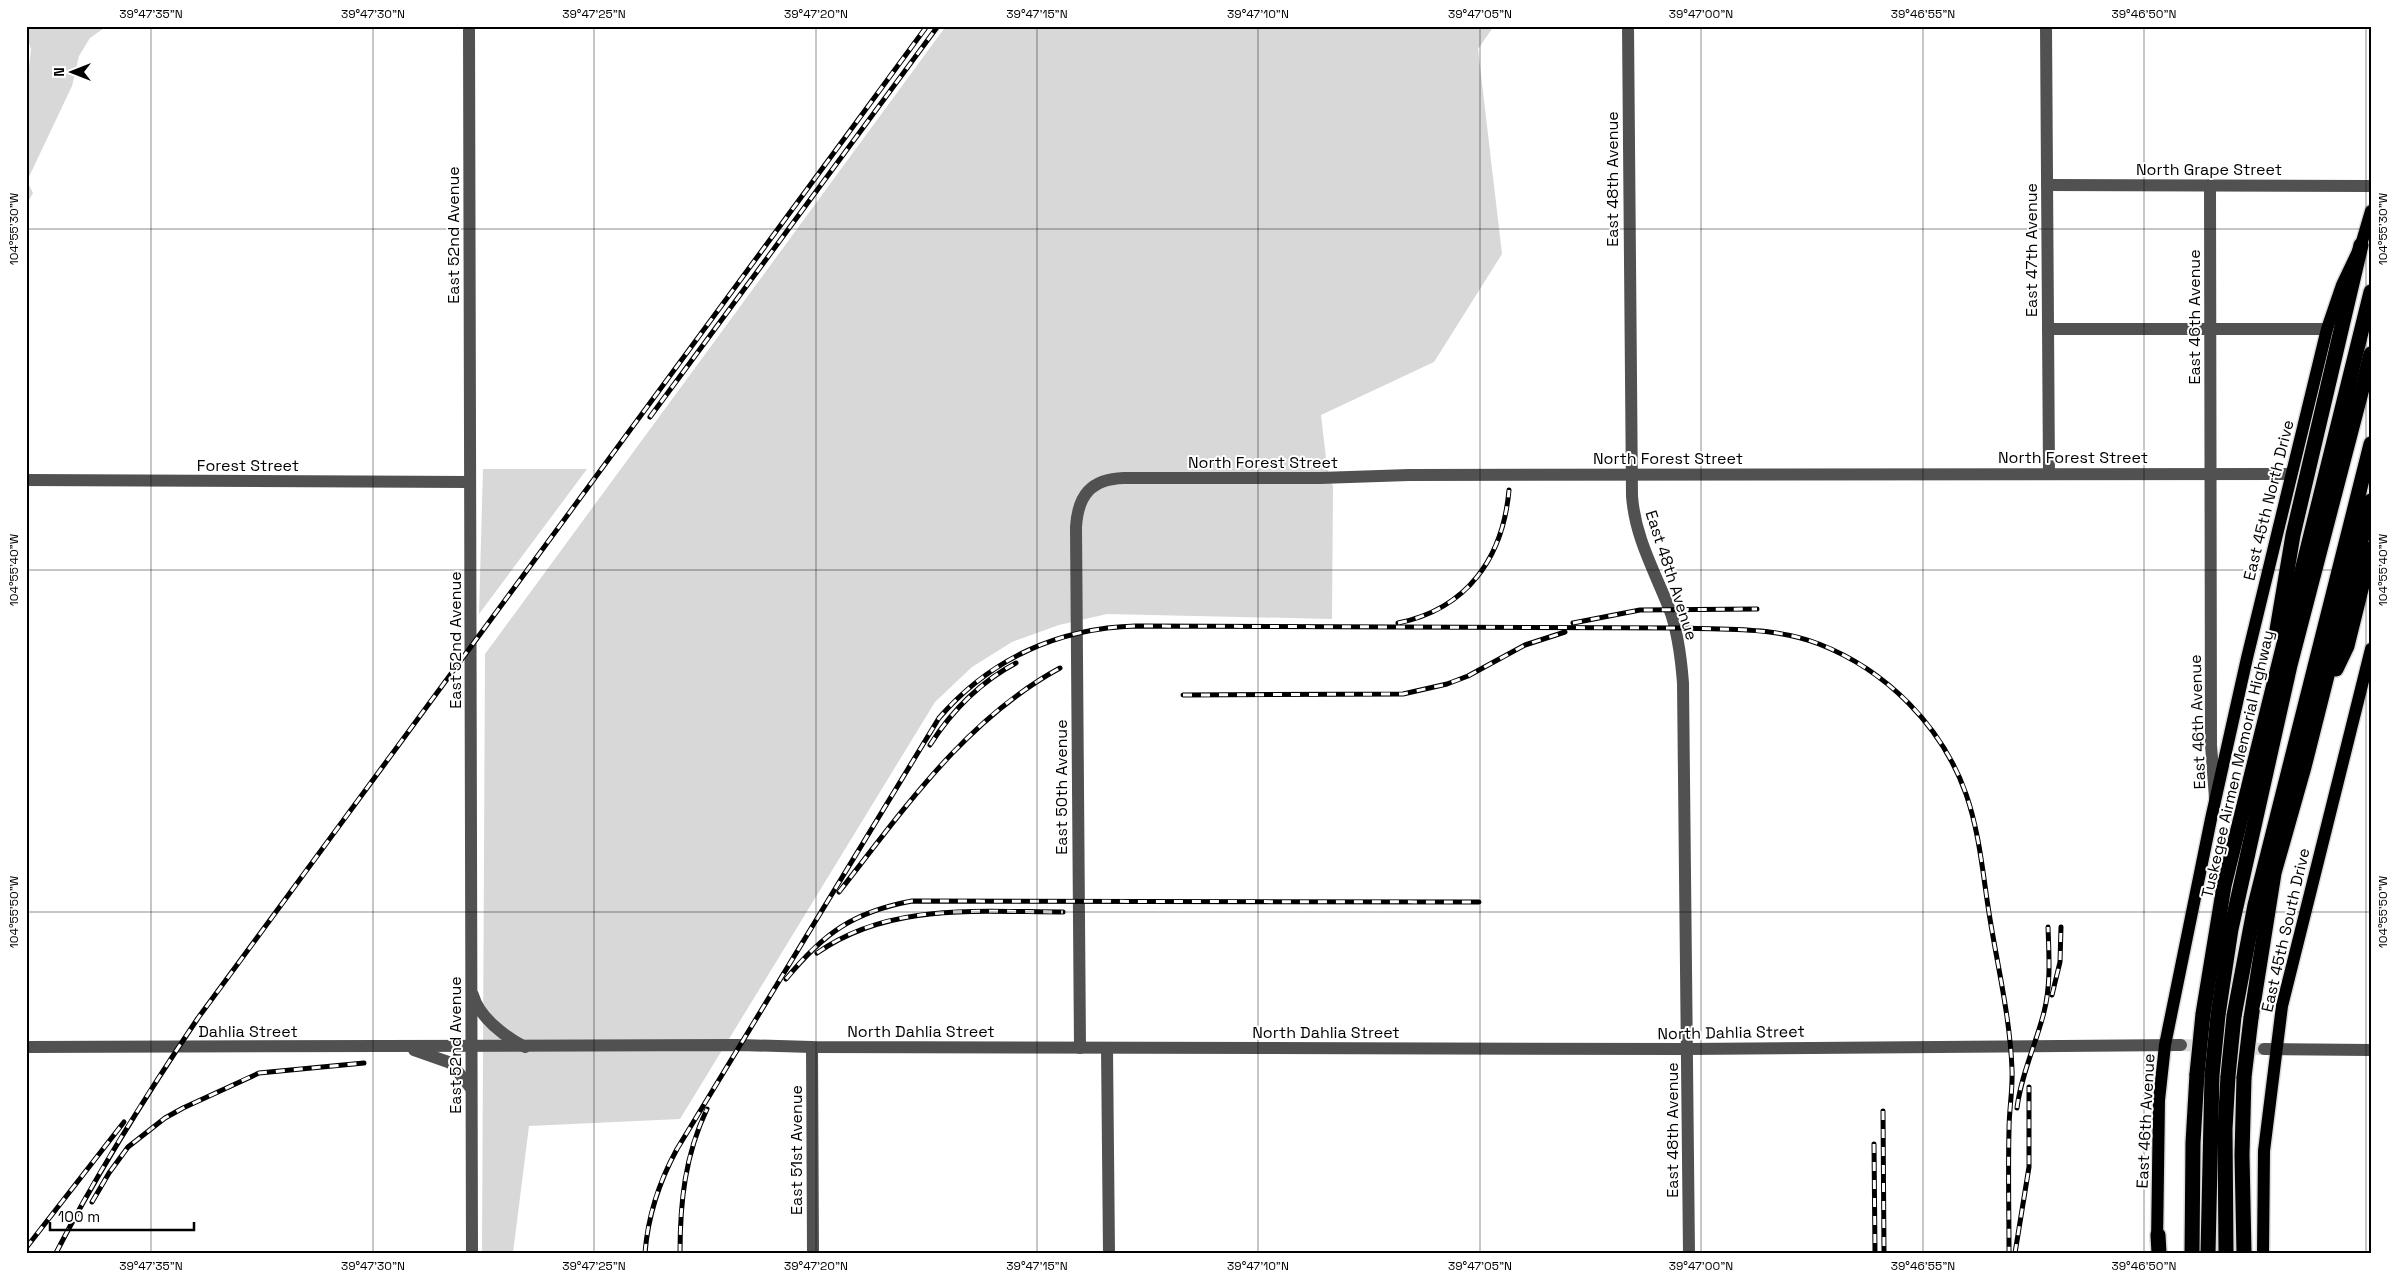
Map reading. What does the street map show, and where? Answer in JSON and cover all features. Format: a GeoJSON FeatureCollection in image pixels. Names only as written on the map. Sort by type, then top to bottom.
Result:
{"type":"FeatureCollection","features":[{"type":"Feature","properties":{"kind":"highway"},"geometry":{"type":"LineString","coordinates":[[2242,810],[2293,535],[2362,245]]}},
{"type":"Feature","properties":{"kind":"highway","name":"Tuskegee Airmen Memorial Highway"},"geometry":{"type":"LineString","coordinates":[[2192,1253],[2193,1143],[2204,1074],[2224,886],[2371,292]]}},
{"type":"Feature","properties":{"kind":"highway"},"geometry":{"type":"LineString","coordinates":[[2343,460],[2371,326]]}},
{"type":"Feature","properties":{"kind":"highway"},"geometry":{"type":"LineString","coordinates":[[2211,1014],[2290,665],[2371,354]]}},
{"type":"Feature","properties":{"kind":"highway"},"geometry":{"type":"LineString","coordinates":[[2226,1253],[2226,1129],[2228,1076],[2234,1016],[2255,905],[2371,444]]}},
{"type":"Feature","properties":{"kind":"highway"},"geometry":{"type":"LineString","coordinates":[[2244,1253],[2242,1138],[2244,1078],[2251,1018],[2274,873],[2323,695],[2371,501]]}},
{"type":"Feature","properties":{"kind":"highway"},"geometry":{"type":"LineString","coordinates":[[2323,695],[2347,646],[2371,549]]}},
{"type":"Feature","properties":{"kind":"highway"},"geometry":{"type":"LineString","coordinates":[[2204,1074],[2208,1253]]}},
{"type":"Feature","properties":{"kind":"highway"},"geometry":{"type":"LineString","coordinates":[[2158,1235],[2158,1253]]}},
{"type":"Feature","properties":{"kind":"main road","name":"East 45th North Drive"},"geometry":{"type":"LineString","coordinates":[[2215,801],[2291,474],[2327,329],[2342,286],[2362,245],[2371,211]]}},
{"type":"Feature","properties":{"kind":"main road","name":"East 45th South Drive"},"geometry":{"type":"LineString","coordinates":[[2263,1253],[2264,1151],[2286,982],[2371,649]]}},
{"type":"Feature","properties":{"kind":"main road","name":"East 46th Avenue"},"geometry":{"type":"LineString","coordinates":[[2158,1235],[2159,1109],[2165,1045],[2215,801]]}},
{"type":"Feature","properties":{"kind":"street","name":"East 52nd Avenue"},"geometry":{"type":"LineString","coordinates":[[469,26],[470,1087],[472,1253]]}},
{"type":"Feature","properties":{"kind":"street","name":"East 48th Avenue"},"geometry":{"type":"LineString","coordinates":[[1628,26],[1631,474],[1633,508],[1638,533],[1669,609],[1682,667],[1689,1253]]}},
{"type":"Feature","properties":{"kind":"street","name":"East 47th Avenue"},"geometry":{"type":"LineString","coordinates":[[2046,26],[2049,474]]}},
{"type":"Feature","properties":{"kind":"street","name":"North Grape Street"},"geometry":{"type":"LineString","coordinates":[[2047,185],[2371,186]]}},
{"type":"Feature","properties":{"kind":"street","name":"East 46th Avenue"},"geometry":{"type":"LineString","coordinates":[[2210,185],[2211,745],[2215,801]]}},
{"type":"Feature","properties":{"kind":"street"},"geometry":{"type":"LineString","coordinates":[[2048,329],[2327,329]]}},
{"type":"Feature","properties":{"kind":"street","name":"North Forest Street"},"geometry":{"type":"LineString","coordinates":[[1076,526],[1078,508],[1086,494],[1097,484],[1118,478],[1631,474],[2291,474]]}},
{"type":"Feature","properties":{"kind":"street","name":"Forest Street"},"geometry":{"type":"LineString","coordinates":[[26,480],[470,482]]}},
{"type":"Feature","properties":{"kind":"street","name":"East 50th Avenue"},"geometry":{"type":"LineString","coordinates":[[1076,526],[1080,1048]]}},
{"type":"Feature","properties":{"kind":"street"},"geometry":{"type":"LineString","coordinates":[[471,980],[479,1010],[509,1038],[524,1047]]}},
{"type":"Feature","properties":{"kind":"street","name":"North Dahlia Street"},"geometry":{"type":"LineString","coordinates":[[470,1046],[740,1045],[812,1047],[1688,1049],[2181,1045]]}},
{"type":"Feature","properties":{"kind":"street"},"geometry":{"type":"LineString","coordinates":[[395,1046],[412,1049],[451,1063],[470,1087]]}},
{"type":"Feature","properties":{"kind":"street","name":"Dahlia Street"},"geometry":{"type":"LineString","coordinates":[[26,1047],[470,1046]]}},
{"type":"Feature","properties":{"kind":"street","name":"East 51st Avenue"},"geometry":{"type":"LineString","coordinates":[[812,1047],[813,1253]]}},
{"type":"Feature","properties":{"kind":"street"},"geometry":{"type":"LineString","coordinates":[[1107,1048],[1109,1253]]}},
{"type":"Feature","properties":{"kind":"street"},"geometry":{"type":"LineString","coordinates":[[2264,1049],[2371,1050]]}},
{"type":"Feature","properties":{"kind":"shaded area"},"geometry":{"type":"Polygon","coordinates":[[[29,26],[107,26],[90,38],[79,56],[72,86],[27,181],[33,193],[26,205],[26,95],[31,49],[26,34],[29,26]]]}},
{"type":"Feature","properties":{"kind":"shaded area"},"geometry":{"type":"Polygon","coordinates":[[[946,26],[1494,26],[1478,49],[1502,254],[1434,362],[1321,415],[1327,467],[1333,487],[1332,619],[1107,614],[1059,625],[1012,642],[972,667],[935,702],[680,1119],[529,1126],[513,1253],[482,1253],[485,654],[946,26]]]}},
{"type":"Feature","properties":{"kind":"shaded area"},"geometry":{"type":"Polygon","coordinates":[[[483,469],[587,469],[479,614],[483,469]]]}},
{"type":"Feature","properties":{"kind":"tunnel"},"geometry":{"type":"LineString","coordinates":[[2181,1045],[2264,1049]]}},
{"type":"Feature","properties":{"kind":"railway"},"geometry":{"type":"LineString","coordinates":[[56,1253],[124,1133],[198,1018],[927,26]]}},
{"type":"Feature","properties":{"kind":"railway"},"geometry":{"type":"LineString","coordinates":[[650,417],[938,26]]}},
{"type":"Feature","properties":{"kind":"railway"},"geometry":{"type":"LineString","coordinates":[[1398,623],[1422,616],[1444,606],[1462,593],[1477,577],[1499,538],[1509,490]]}},
{"type":"Feature","properties":{"kind":"railway"},"geometry":{"type":"LineString","coordinates":[[1573,623],[1640,610],[1757,609]]}},
{"type":"Feature","properties":{"kind":"railway"},"geometry":{"type":"LineString","coordinates":[[645,1253],[646,1239],[655,1199],[677,1149],[939,718],[980,679],[1003,663],[1027,651],[1053,640],[1079,633],[1107,628],[1136,626],[1685,628],[1752,630],[1786,635],[1819,644],[1844,655],[1867,669],[1909,703],[1927,724],[1956,769],[1975,824],[2011,1050],[2009,1253]]}},
{"type":"Feature","properties":{"kind":"railway"},"geometry":{"type":"LineString","coordinates":[[1183,695],[1403,694],[1447,684],[1468,676],[1525,645],[1565,632]]}},
{"type":"Feature","properties":{"kind":"railway"},"geometry":{"type":"LineString","coordinates":[[930,745],[947,721],[967,699],[990,679],[1016,663]]}},
{"type":"Feature","properties":{"kind":"railway"},"geometry":{"type":"LineString","coordinates":[[839,892],[913,798],[966,739],[1026,689],[1060,668]]}},
{"type":"Feature","properties":{"kind":"railway"},"geometry":{"type":"LineString","coordinates":[[786,979],[813,949],[841,927],[873,911],[912,901],[1479,902]]}},
{"type":"Feature","properties":{"kind":"railway"},"geometry":{"type":"LineString","coordinates":[[817,953],[845,937],[874,925],[904,918],[936,913],[999,911],[1063,912]]}},
{"type":"Feature","properties":{"kind":"railway"},"geometry":{"type":"LineString","coordinates":[[2017,1108],[2025,1072],[2041,1024],[2048,991],[2048,927]]}},
{"type":"Feature","properties":{"kind":"railway"},"geometry":{"type":"LineString","coordinates":[[2052,995],[2060,962],[2061,927]]}},
{"type":"Feature","properties":{"kind":"railway"},"geometry":{"type":"LineString","coordinates":[[92,1202],[109,1173],[128,1147],[165,1118],[183,1108],[259,1073],[364,1063]]}},
{"type":"Feature","properties":{"kind":"railway"},"geometry":{"type":"LineString","coordinates":[[2015,1253],[2029,1167],[2029,1087]]}},
{"type":"Feature","properties":{"kind":"railway"},"geometry":{"type":"LineString","coordinates":[[680,1253],[681,1215],[685,1179],[694,1144],[707,1109]]}},
{"type":"Feature","properties":{"kind":"railway"},"geometry":{"type":"LineString","coordinates":[[1883,1111],[1884,1253]]}},
{"type":"Feature","properties":{"kind":"railway"},"geometry":{"type":"LineString","coordinates":[[26,1248],[124,1122]]}},
{"type":"Feature","properties":{"kind":"railway"},"geometry":{"type":"LineString","coordinates":[[1874,1144],[1875,1253]]}}]}
